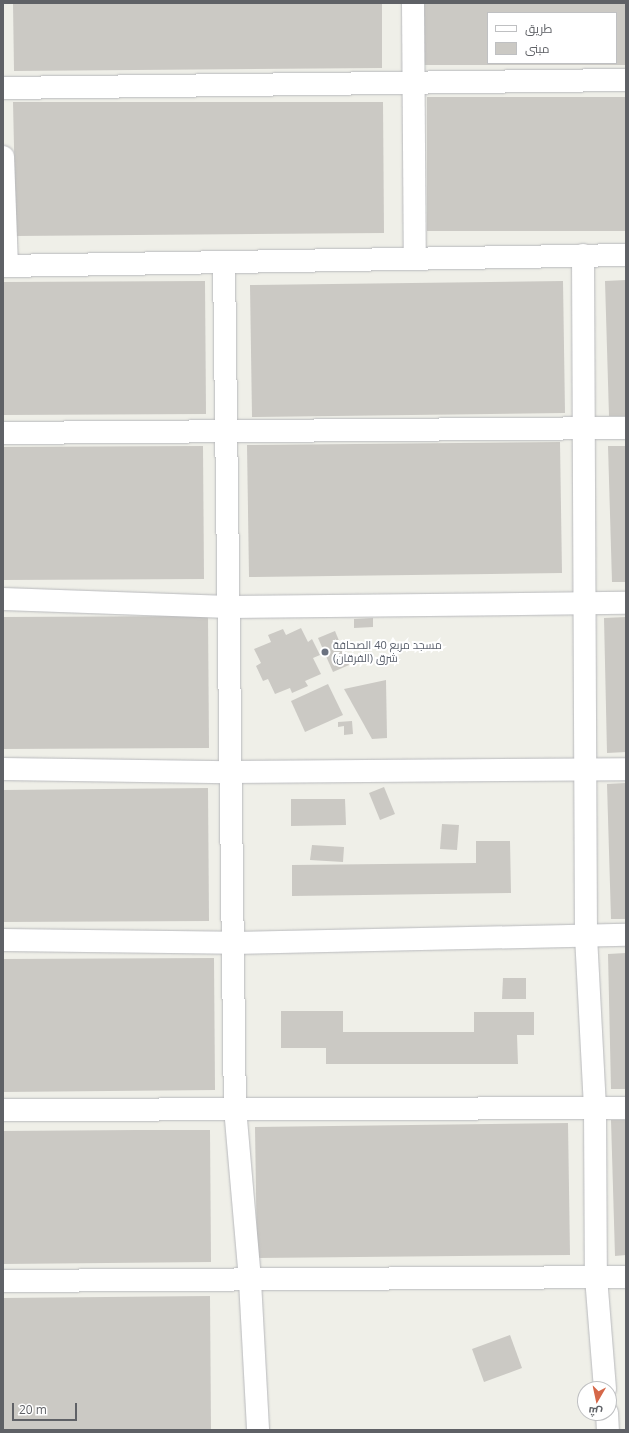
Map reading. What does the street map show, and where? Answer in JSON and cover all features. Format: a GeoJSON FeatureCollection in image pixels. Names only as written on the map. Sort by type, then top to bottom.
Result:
{"type":"FeatureCollection","features":[{"type":"Feature","properties":{"kind":"street"},"geometry":{"type":"LineString","coordinates":[[413,3],[415,258]]}},
{"type":"Feature","properties":{"kind":"street"},"geometry":{"type":"LineString","coordinates":[[3,88],[626,80]]}},
{"type":"Feature","properties":{"kind":"street"},"geometry":{"type":"LineString","coordinates":[[3,157],[5,266],[626,255]]}},
{"type":"Feature","properties":{"kind":"street"},"geometry":{"type":"LineString","coordinates":[[583,256],[586,936],[595,1109],[596,1277],[604,1381]]}},
{"type":"Feature","properties":{"kind":"street"},"geometry":{"type":"LineString","coordinates":[[224,262],[229,772],[235,1108],[250,1281],[258,1430]]}},
{"type":"Feature","properties":{"kind":"street"},"geometry":{"type":"LineString","coordinates":[[3,433],[626,428]]}},
{"type":"Feature","properties":{"kind":"street"},"geometry":{"type":"LineString","coordinates":[[3,599],[228,607],[626,603]]}},
{"type":"Feature","properties":{"kind":"street"},"geometry":{"type":"LineString","coordinates":[[3,769],[229,772],[626,769]]}},
{"type":"Feature","properties":{"kind":"street"},"geometry":{"type":"LineString","coordinates":[[3,940],[233,943],[626,935]]}},
{"type":"Feature","properties":{"kind":"street"},"geometry":{"type":"LineString","coordinates":[[3,1110],[235,1108],[626,1108]]}},
{"type":"Feature","properties":{"kind":"street"},"geometry":{"type":"LineString","coordinates":[[3,1281],[250,1281],[626,1277]]}},
{"type":"Feature","properties":{"kind":"building"},"geometry":{"type":"Polygon","coordinates":[[[13,3],[382,3],[382,68],[14,71],[13,3]]]}},
{"type":"Feature","properties":{"kind":"building"},"geometry":{"type":"Polygon","coordinates":[[[423,3],[626,3],[626,65],[423,65],[423,3]]]}},
{"type":"Feature","properties":{"kind":"building"},"geometry":{"type":"Polygon","coordinates":[[[427,97],[626,97],[626,231],[427,231],[427,97]]]}},
{"type":"Feature","properties":{"kind":"building"},"geometry":{"type":"Polygon","coordinates":[[[13,102],[383,102],[384,233],[16,236],[13,102]]]}},
{"type":"Feature","properties":{"kind":"building"},"geometry":{"type":"Polygon","coordinates":[[[626,280],[626,416],[609,416],[605,281],[626,280]]]}},
{"type":"Feature","properties":{"kind":"building"},"geometry":{"type":"Polygon","coordinates":[[[205,281],[206,414],[3,415],[3,282],[205,281]]]}},
{"type":"Feature","properties":{"kind":"building"},"geometry":{"type":"Polygon","coordinates":[[[563,281],[565,413],[252,417],[250,285],[563,281]]]}},
{"type":"Feature","properties":{"kind":"building"},"geometry":{"type":"Polygon","coordinates":[[[560,442],[562,573],[249,577],[247,445],[560,442]]]}},
{"type":"Feature","properties":{"kind":"building"},"geometry":{"type":"Polygon","coordinates":[[[203,446],[204,579],[3,580],[3,447],[203,446]]]}},
{"type":"Feature","properties":{"kind":"building"},"geometry":{"type":"Polygon","coordinates":[[[608,446],[626,446],[626,582],[612,582],[608,446]]]}},
{"type":"Feature","properties":{"kind":"building"},"geometry":{"type":"Polygon","coordinates":[[[208,616],[209,748],[3,749],[3,617],[208,616]]]}},
{"type":"Feature","properties":{"kind":"building"},"geometry":{"type":"Polygon","coordinates":[[[626,617],[626,752],[607,753],[604,618],[626,617]]]}},
{"type":"Feature","properties":{"kind":"building"},"geometry":{"type":"Polygon","coordinates":[[[373,618],[373,627],[354,628],[354,619],[373,618]]]}},
{"type":"Feature","properties":{"kind":"building"},"geometry":{"type":"Polygon","coordinates":[[[301,628],[308,642],[312,639],[320,655],[313,658],[321,674],[305,681],[308,686],[292,693],[290,688],[275,694],[268,679],[263,681],[256,666],[261,663],[254,649],[271,642],[268,635],[283,629],[286,635],[301,628]]]}},
{"type":"Feature","properties":{"kind":"building"},"geometry":{"type":"Polygon","coordinates":[[[335,631],[349,665],[333,672],[318,638],[335,631]]]}},
{"type":"Feature","properties":{"kind":"building"},"geometry":{"type":"Polygon","coordinates":[[[386,680],[387,738],[372,739],[344,689],[386,680]]]}},
{"type":"Feature","properties":{"kind":"building"},"geometry":{"type":"Polygon","coordinates":[[[328,684],[343,715],[305,732],[291,701],[328,684]]]}},
{"type":"Feature","properties":{"kind":"building"},"geometry":{"type":"Polygon","coordinates":[[[352,721],[353,734],[344,735],[344,726],[338,727],[338,722],[352,721]]]}},
{"type":"Feature","properties":{"kind":"building"},"geometry":{"type":"Polygon","coordinates":[[[626,783],[626,919],[611,919],[607,784],[626,783]]]}},
{"type":"Feature","properties":{"kind":"building"},"geometry":{"type":"Polygon","coordinates":[[[384,787],[395,814],[380,820],[369,793],[384,787]]]}},
{"type":"Feature","properties":{"kind":"building"},"geometry":{"type":"Polygon","coordinates":[[[208,788],[209,921],[3,922],[3,790],[208,788]]]}},
{"type":"Feature","properties":{"kind":"building"},"geometry":{"type":"Polygon","coordinates":[[[291,799],[345,799],[346,825],[291,826],[291,799]]]}},
{"type":"Feature","properties":{"kind":"building"},"geometry":{"type":"Polygon","coordinates":[[[442,824],[459,825],[457,850],[440,849],[442,824]]]}},
{"type":"Feature","properties":{"kind":"building"},"geometry":{"type":"Polygon","coordinates":[[[476,841],[510,841],[511,893],[292,896],[292,865],[476,863],[476,841]]]}},
{"type":"Feature","properties":{"kind":"building"},"geometry":{"type":"Polygon","coordinates":[[[312,845],[344,847],[343,862],[310,860],[312,845]]]}},
{"type":"Feature","properties":{"kind":"building"},"geometry":{"type":"Polygon","coordinates":[[[626,953],[626,1089],[611,1089],[608,954],[626,953]]]}},
{"type":"Feature","properties":{"kind":"building"},"geometry":{"type":"Polygon","coordinates":[[[214,958],[215,1090],[3,1092],[3,959],[214,958]]]}},
{"type":"Feature","properties":{"kind":"building"},"geometry":{"type":"Polygon","coordinates":[[[503,978],[526,978],[526,999],[502,999],[503,978]]]}},
{"type":"Feature","properties":{"kind":"building"},"geometry":{"type":"Polygon","coordinates":[[[281,1011],[343,1011],[343,1032],[474,1032],[474,1012],[534,1012],[534,1035],[517,1035],[518,1064],[326,1064],[326,1048],[281,1048],[281,1011]]]}},
{"type":"Feature","properties":{"kind":"building"},"geometry":{"type":"Polygon","coordinates":[[[611,1120],[626,1120],[626,1255],[615,1256],[611,1120]]]}},
{"type":"Feature","properties":{"kind":"building"},"geometry":{"type":"Polygon","coordinates":[[[568,1123],[570,1255],[257,1258],[255,1127],[568,1123]]]}},
{"type":"Feature","properties":{"kind":"building"},"geometry":{"type":"Polygon","coordinates":[[[210,1130],[211,1262],[3,1264],[3,1131],[210,1130]]]}},
{"type":"Feature","properties":{"kind":"building"},"geometry":{"type":"Polygon","coordinates":[[[210,1296],[211,1429],[3,1430],[3,1298],[210,1296]]]}},
{"type":"Feature","properties":{"kind":"building"},"geometry":{"type":"Polygon","coordinates":[[[510,1335],[522,1368],[484,1382],[472,1349],[510,1335]]]}},
{"type":"Feature","properties":{"kind":"place","name":"مسجد مربع 40 الصحافة شرق (الفرقان)"},"geometry":{"type":"Point","coordinates":[325,652]}}]}
